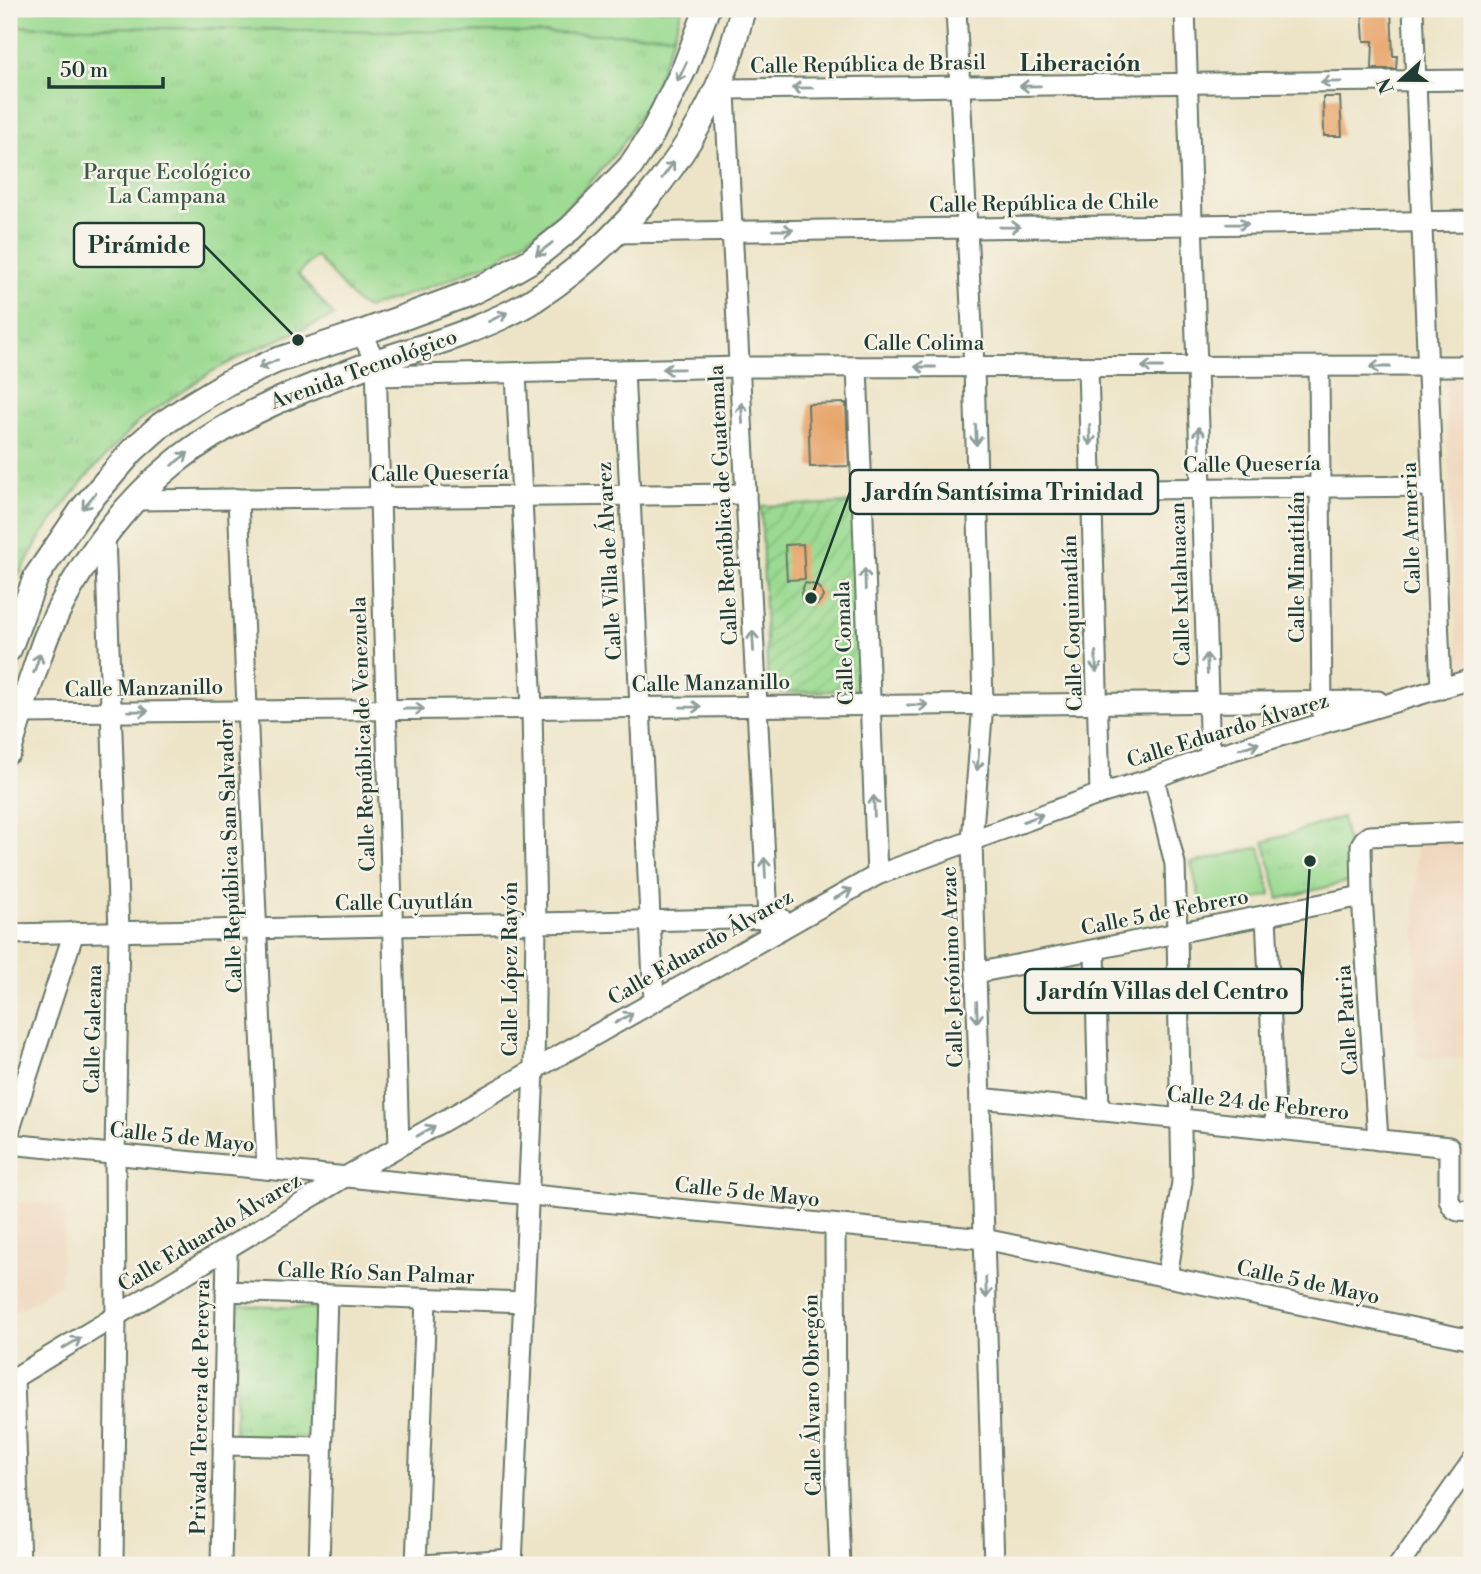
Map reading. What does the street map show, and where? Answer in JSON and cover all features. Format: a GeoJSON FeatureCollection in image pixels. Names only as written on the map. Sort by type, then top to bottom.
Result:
{"type":"FeatureCollection","features":[{"type":"Feature","properties":{"kind":"main road","name":"Avenida Tecnológico"},"geometry":{"type":"LineString","coordinates":[[9,649],[36,577],[84,507],[133,450],[152,434],[194,403],[229,382],[275,361],[470,293],[530,261],[571,228],[630,167],[651,136],[685,67],[707,9]]}},
{"type":"Feature","properties":{"kind":"main road","name":"Avenida Tecnológico"},"geometry":{"type":"LineString","coordinates":[[9,751],[46,636],[72,584],[105,536],[135,500],[174,463],[218,432],[280,399],[377,369],[470,331],[533,300],[574,271],[617,233],[654,190],[694,134],[725,81],[743,9]]}},
{"type":"Feature","properties":{"kind":"street","name":"Calle Jerónimo Arzac"},"geometry":{"type":"LineString","coordinates":[[956,9],[974,367],[983,704],[972,841],[994,1565]]}},
{"type":"Feature","properties":{"kind":"street","name":"Calle Ixtlahuacan"},"geometry":{"type":"LineString","coordinates":[[1185,9],[1210,757]]}},
{"type":"Feature","properties":{"kind":"street","name":"Calle Armeria"},"geometry":{"type":"LineString","coordinates":[[1413,9],[1441,688]]}},
{"type":"Feature","properties":{"kind":"street","name":"Calle República de Brasil"},"geometry":{"type":"LineString","coordinates":[[725,81],[960,87],[1472,80]]}},
{"type":"Feature","properties":{"kind":"street","name":"Calle República de Guatemala"},"geometry":{"type":"LineString","coordinates":[[725,81],[768,927]]}},
{"type":"Feature","properties":{"kind":"street","name":"Calle República de Chile"},"geometry":{"type":"LineString","coordinates":[[617,233],[1472,220]]}},
{"type":"Feature","properties":{"kind":"street"},"geometry":{"type":"LineString","coordinates":[[361,333],[377,369]]}},
{"type":"Feature","properties":{"kind":"street"},"geometry":{"type":"LineString","coordinates":[[440,341],[445,374]]}},
{"type":"Feature","properties":{"kind":"street","name":"Calle Colima"},"geometry":{"type":"LineString","coordinates":[[377,369],[445,374],[740,367],[1472,366]]}},
{"type":"Feature","properties":{"kind":"street","name":"Calle Comala"},"geometry":{"type":"LineString","coordinates":[[857,367],[877,874]]}},
{"type":"Feature","properties":{"kind":"street","name":"Calle Coquimatlán"},"geometry":{"type":"LineString","coordinates":[[1088,367],[1100,794]]}},
{"type":"Feature","properties":{"kind":"street","name":"Calle Minatitlán"},"geometry":{"type":"LineString","coordinates":[[1319,367],[1322,724]]}},
{"type":"Feature","properties":{"kind":"street","name":"Calle República de Venezuela"},"geometry":{"type":"LineString","coordinates":[[377,369],[399,1146]]}},
{"type":"Feature","properties":{"kind":"street","name":"Calle Villa de Álvarez"},"geometry":{"type":"LineString","coordinates":[[624,370],[654,1001]]}},
{"type":"Feature","properties":{"kind":"street","name":"Calle López Rayón"},"geometry":{"type":"LineString","coordinates":[[512,1562],[534,1069],[536,923],[532,708],[516,373]]}},
{"type":"Feature","properties":{"kind":"street","name":"Calle Quesería"},"geometry":{"type":"LineString","coordinates":[[862,492],[1433,486]]}},
{"type":"Feature","properties":{"kind":"street","name":"Calle Quesería"},"geometry":{"type":"LineString","coordinates":[[135,500],[746,494]]}},
{"type":"Feature","properties":{"kind":"street","name":"Calle República San Salvador"},"geometry":{"type":"LineString","coordinates":[[238,499],[267,1169]]}},
{"type":"Feature","properties":{"kind":"street","name":"Calle Galeana"},"geometry":{"type":"LineString","coordinates":[[105,536],[119,932],[113,1565]]}},
{"type":"Feature","properties":{"kind":"street","name":"Calle Eduardo Álvarez"},"geometry":{"type":"LineString","coordinates":[[801,918],[877,874],[1100,794],[1210,757],[1472,679]]}},
{"type":"Feature","properties":{"kind":"street","name":"Calle Manzanillo"},"geometry":{"type":"LineString","coordinates":[[21,713],[1402,700]]}},
{"type":"Feature","properties":{"kind":"street"},"geometry":{"type":"LineString","coordinates":[[1154,778],[1175,864],[1182,1119],[1182,1182],[1167,1277]]}},
{"type":"Feature","properties":{"kind":"street","name":"Calle Patria"},"geometry":{"type":"LineString","coordinates":[[1378,1140],[1361,845],[1369,836],[1472,832]]}},
{"type":"Feature","properties":{"kind":"street","name":"Calle 5 de Febrero"},"geometry":{"type":"LineString","coordinates":[[976,974],[1362,896]]}},
{"type":"Feature","properties":{"kind":"street"},"geometry":{"type":"LineString","coordinates":[[1266,916],[1276,1129]]}},
{"type":"Feature","properties":{"kind":"street","name":"Calle Cuyutlán"},"geometry":{"type":"LineString","coordinates":[[9,934],[650,920],[768,927],[801,918]]}},
{"type":"Feature","properties":{"kind":"street","name":"Calle Eduardo Álvarez"},"geometry":{"type":"LineString","coordinates":[[11,1380],[345,1177],[654,1001],[768,927]]}},
{"type":"Feature","properties":{"kind":"street"},"geometry":{"type":"LineString","coordinates":[[9,1132],[74,932]]}},
{"type":"Feature","properties":{"kind":"street"},"geometry":{"type":"LineString","coordinates":[[1095,950],[1099,1111]]}},
{"type":"Feature","properties":{"kind":"street","name":"Calle 24 de Febrero"},"geometry":{"type":"LineString","coordinates":[[980,1098],[1449,1147],[1449,1199],[1458,1212],[1472,1211]]}},
{"type":"Feature","properties":{"kind":"street","name":"Calle 5 de Mayo"},"geometry":{"type":"LineString","coordinates":[[9,1144],[984,1239],[1472,1340]]}},
{"type":"Feature","properties":{"kind":"street","name":"Calle Álvaro Obregón"},"geometry":{"type":"LineString","coordinates":[[835,1225],[836,1464],[840,1565]]}},
{"type":"Feature","properties":{"kind":"street","name":"Privada Tercera de Pereyra"},"geometry":{"type":"LineString","coordinates":[[220,1565],[227,1250]]}},
{"type":"Feature","properties":{"kind":"street","name":"Calle Río San Palmar"},"geometry":{"type":"LineString","coordinates":[[226,1291],[524,1302]]}},
{"type":"Feature","properties":{"kind":"street"},"geometry":{"type":"LineString","coordinates":[[319,1565],[327,1295]]}},
{"type":"Feature","properties":{"kind":"street"},"geometry":{"type":"LineString","coordinates":[[416,1565],[426,1299]]}},
{"type":"Feature","properties":{"kind":"street"},"geometry":{"type":"LineString","coordinates":[[11,1380],[20,1565]]}},
{"type":"Feature","properties":{"kind":"street"},"geometry":{"type":"LineString","coordinates":[[223,1445],[322,1447]]}},
{"type":"Feature","properties":{"kind":"street"},"geometry":{"type":"LineString","coordinates":[[1399,1565],[1472,1461]]}},
{"type":"Feature","properties":{"kind":"street"},"geometry":{"type":"LineString","coordinates":[[423,1565],[512,1562]]}},
{"type":"Feature","properties":{"kind":"shaded area"},"geometry":{"type":"Polygon","coordinates":[[[1445,378],[1472,379],[1472,673],[1458,677],[1445,378]]]}},
{"type":"Feature","properties":{"kind":"shaded area"},"geometry":{"type":"Polygon","coordinates":[[[1472,838],[1472,1059],[1416,1058],[1416,839],[1472,838]]]}},
{"type":"Feature","properties":{"kind":"shaded area"},"geometry":{"type":"Polygon","coordinates":[[[9,1202],[65,1206],[60,1285],[9,1316],[9,1202]]]}},
{"type":"Feature","properties":{"kind":"green space"},"geometry":{"type":"Polygon","coordinates":[[[9,9],[682,9],[674,35],[9,26],[9,9]]]}},
{"type":"Feature","properties":{"kind":"green space","name":"Parque Ecológico La Campana"},"geometry":{"type":"Polygon","coordinates":[[[9,26],[674,35],[651,96],[621,147],[582,192],[544,228],[496,260],[441,283],[368,308],[358,304],[316,256],[298,274],[334,316],[254,350],[211,372],[139,421],[87,476],[42,534],[9,593],[9,26]]]}},
{"type":"Feature","properties":{"kind":"green space"},"geometry":{"type":"Polygon","coordinates":[[[855,503],[861,690],[768,693],[761,506],[855,503]]]}},
{"type":"Feature","properties":{"kind":"green space"},"geometry":{"type":"Polygon","coordinates":[[[1342,817],[1355,880],[1279,899],[1264,842],[1342,817]]]}},
{"type":"Feature","properties":{"kind":"green space"},"geometry":{"type":"Polygon","coordinates":[[[1260,847],[1271,895],[1203,911],[1191,863],[1260,847]]]}},
{"type":"Feature","properties":{"kind":"green space"},"geometry":{"type":"Polygon","coordinates":[[[238,1306],[317,1308],[315,1438],[235,1436],[238,1306]]]}},
{"type":"Feature","properties":{"kind":"building"},"geometry":{"type":"Polygon","coordinates":[[[1362,9],[1391,9],[1396,69],[1372,69],[1373,41],[1364,41],[1362,9]]]}},
{"type":"Feature","properties":{"kind":"building"},"geometry":{"type":"Polygon","coordinates":[[[1323,97],[1340,97],[1342,136],[1324,136],[1323,97]]]}},
{"type":"Feature","properties":{"kind":"building"},"geometry":{"type":"Polygon","coordinates":[[[846,403],[849,466],[810,467],[808,404],[846,403]]]}},
{"type":"Feature","properties":{"kind":"building"},"geometry":{"type":"Polygon","coordinates":[[[803,544],[805,579],[787,580],[785,545],[803,544]]]}},
{"type":"Feature","properties":{"kind":"building"},"geometry":{"type":"Polygon","coordinates":[[[805,583],[816,585],[821,590],[823,597],[817,605],[807,605],[802,600],[801,593],[805,583]]]}},
{"type":"Feature","properties":{"kind":"place","name":"Pirámide"},"geometry":{"type":"Point","coordinates":[298,340]}},
{"type":"Feature","properties":{"kind":"place","name":"Jardín Santísima Trinidad"},"geometry":{"type":"Point","coordinates":[811,598]}},
{"type":"Feature","properties":{"kind":"place","name":"Jardín Villas del Centro"},"geometry":{"type":"Point","coordinates":[1310,861]}},
{"type":"Feature","properties":{"kind":"district","name":"Liberación"},"geometry":{"type":"Point","coordinates":[1080,64]}}]}
